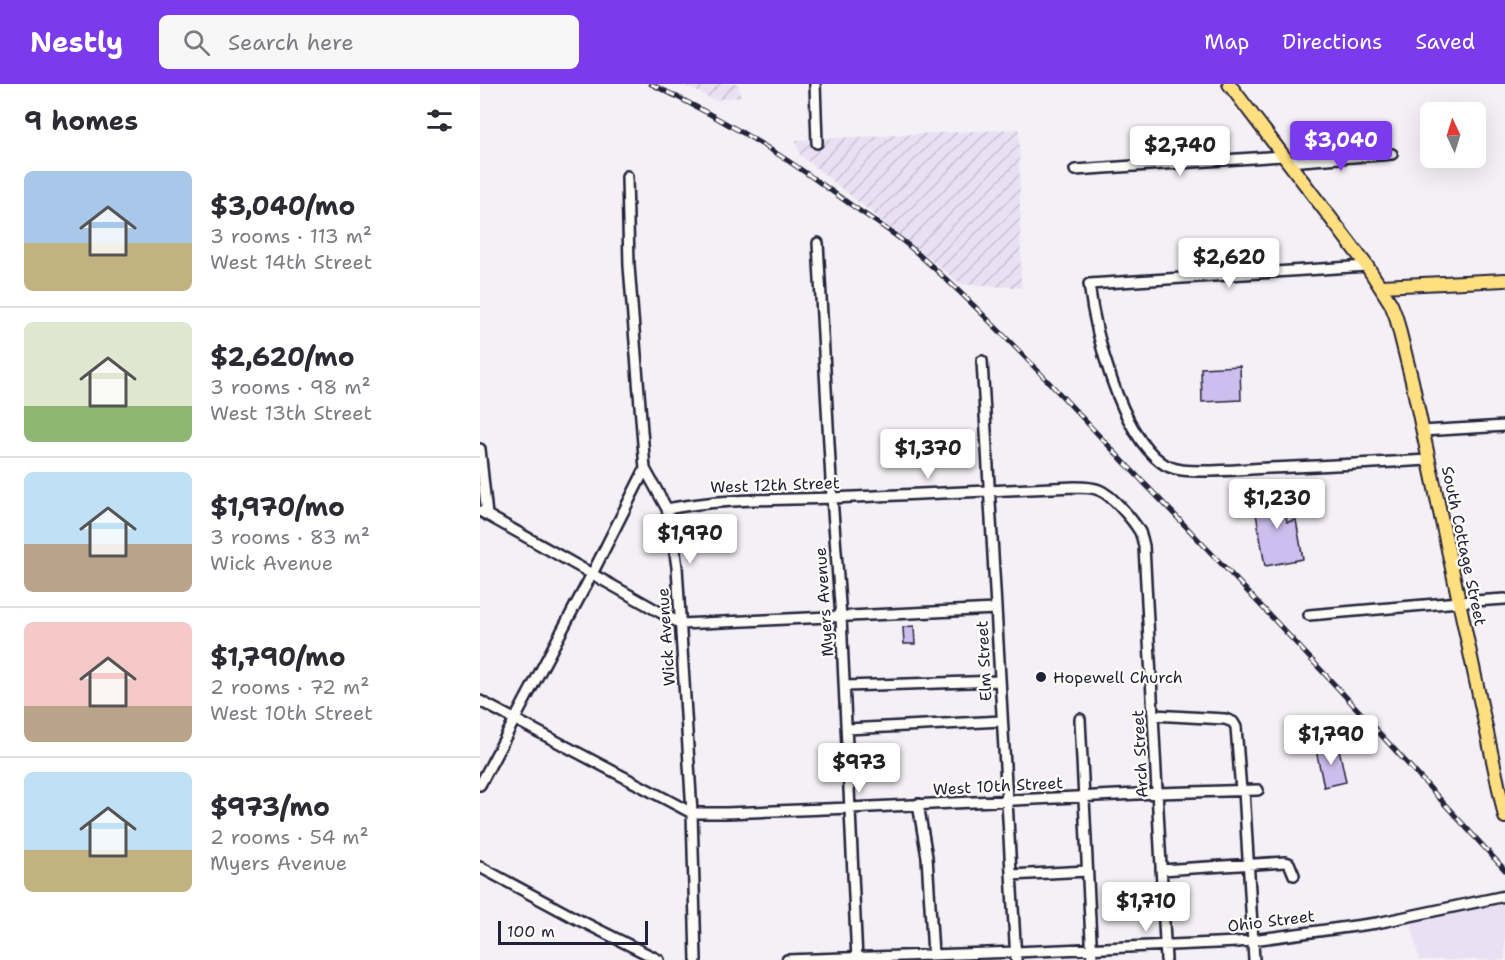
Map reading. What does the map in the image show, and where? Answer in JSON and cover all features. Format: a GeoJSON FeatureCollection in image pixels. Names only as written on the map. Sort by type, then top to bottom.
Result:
{"type":"FeatureCollection","features":[{"type":"Feature","properties":{"kind":"main road","name":"South Cottage Street"},"geometry":{"type":"LineString","coordinates":[[1229,84],[1381,286],[1391,303],[1412,381],[1502,789],[1505,817]]}},
{"type":"Feature","properties":{"kind":"main road"},"geometry":{"type":"LineString","coordinates":[[1381,286],[1505,280]]}},
{"type":"Feature","properties":{"kind":"street"},"geometry":{"type":"LineString","coordinates":[[815,84],[817,142]]}},
{"type":"Feature","properties":{"kind":"street"},"geometry":{"type":"LineString","coordinates":[[1075,170],[1392,154]]}},
{"type":"Feature","properties":{"kind":"street","name":"Wick Avenue"},"geometry":{"type":"LineString","coordinates":[[627,176],[629,266],[645,469],[667,509],[673,540],[681,624],[692,813],[696,960]]}},
{"type":"Feature","properties":{"kind":"street","name":"Myers Avenue"},"geometry":{"type":"LineString","coordinates":[[818,243],[845,686],[857,958]]}},
{"type":"Feature","properties":{"kind":"street"},"geometry":{"type":"LineString","coordinates":[[1366,266],[1089,284],[1105,358],[1116,390],[1128,419],[1141,440],[1161,463],[1183,470],[1207,470],[1428,460]]}},
{"type":"Feature","properties":{"kind":"street","name":"Elm Street"},"geometry":{"type":"LineString","coordinates":[[982,361],[1016,956]]}},
{"type":"Feature","properties":{"kind":"street"},"geometry":{"type":"LineString","coordinates":[[1422,431],[1505,426]]}},
{"type":"Feature","properties":{"kind":"street"},"geometry":{"type":"LineString","coordinates":[[480,449],[484,513],[681,624],[996,609]]}},
{"type":"Feature","properties":{"kind":"street"},"geometry":{"type":"LineString","coordinates":[[480,785],[645,469]]}},
{"type":"Feature","properties":{"kind":"street","name":"West 12th Street"},"geometry":{"type":"LineString","coordinates":[[667,509],[704,503],[775,499],[1086,487],[1100,490],[1113,500],[1133,522],[1142,537],[1144,546]]}},
{"type":"Feature","properties":{"kind":"street","name":"Arch Street"},"geometry":{"type":"LineString","coordinates":[[1144,546],[1166,960]]}},
{"type":"Feature","properties":{"kind":"street"},"geometry":{"type":"LineString","coordinates":[[1309,615],[1505,599]]}},
{"type":"Feature","properties":{"kind":"street"},"geometry":{"type":"LineString","coordinates":[[845,686],[1000,681]]}},
{"type":"Feature","properties":{"kind":"street","name":"West 10th Street"},"geometry":{"type":"LineString","coordinates":[[480,701],[692,813],[1258,790]]}},
{"type":"Feature","properties":{"kind":"street"},"geometry":{"type":"LineString","coordinates":[[1153,715],[1225,719],[1233,722],[1236,727],[1249,864],[1254,960]]}},
{"type":"Feature","properties":{"kind":"street"},"geometry":{"type":"LineString","coordinates":[[1080,719],[1092,960]]}},
{"type":"Feature","properties":{"kind":"street"},"geometry":{"type":"LineString","coordinates":[[847,729],[1002,721]]}},
{"type":"Feature","properties":{"kind":"street"},"geometry":{"type":"LineString","coordinates":[[918,804],[927,856],[936,956]]}},
{"type":"Feature","properties":{"kind":"street"},"geometry":{"type":"LineString","coordinates":[[1161,870],[1285,862],[1289,863],[1294,875]]}},
{"type":"Feature","properties":{"kind":"street"},"geometry":{"type":"LineString","coordinates":[[480,867],[659,960]]}},
{"type":"Feature","properties":{"kind":"street"},"geometry":{"type":"LineString","coordinates":[[1011,875],[1087,871]]}},
{"type":"Feature","properties":{"kind":"street","name":"Ohio Street"},"geometry":{"type":"LineString","coordinates":[[787,960],[1016,956],[1091,948],[1238,942],[1377,923],[1505,896]]}},
{"type":"Feature","properties":{"kind":"shaded area"},"geometry":{"type":"Polygon","coordinates":[[[682,84],[739,84],[740,97],[714,100],[682,84]]]}},
{"type":"Feature","properties":{"kind":"shaded area"},"geometry":{"type":"Polygon","coordinates":[[[1019,129],[1021,288],[961,284],[800,155],[795,140],[1019,129]]]}},
{"type":"Feature","properties":{"kind":"shaded area"},"geometry":{"type":"Polygon","coordinates":[[[1505,893],[1505,960],[1419,960],[1409,912],[1505,893]]]}},
{"type":"Feature","properties":{"kind":"building"},"geometry":{"type":"Polygon","coordinates":[[[1240,366],[1241,400],[1202,402],[1201,368],[1240,366]]]}},
{"type":"Feature","properties":{"kind":"building"},"geometry":{"type":"Polygon","coordinates":[[[1282,491],[1287,522],[1296,520],[1303,559],[1265,566],[1253,496],[1282,491]]]}},
{"type":"Feature","properties":{"kind":"building"},"geometry":{"type":"Polygon","coordinates":[[[914,626],[915,644],[904,644],[903,627],[914,626]]]}},
{"type":"Feature","properties":{"kind":"building"},"geometry":{"type":"Polygon","coordinates":[[[1338,744],[1346,782],[1324,787],[1316,750],[1338,744]]]}},
{"type":"Feature","properties":{"kind":"railway"},"geometry":{"type":"LineString","coordinates":[[651,84],[684,100],[788,161],[894,234],[940,274],[1030,362],[1236,579],[1505,870]]}},
{"type":"Feature","properties":{"kind":"place","name":"Hopewell Church"},"geometry":{"type":"Point","coordinates":[1041,677]}}]}
